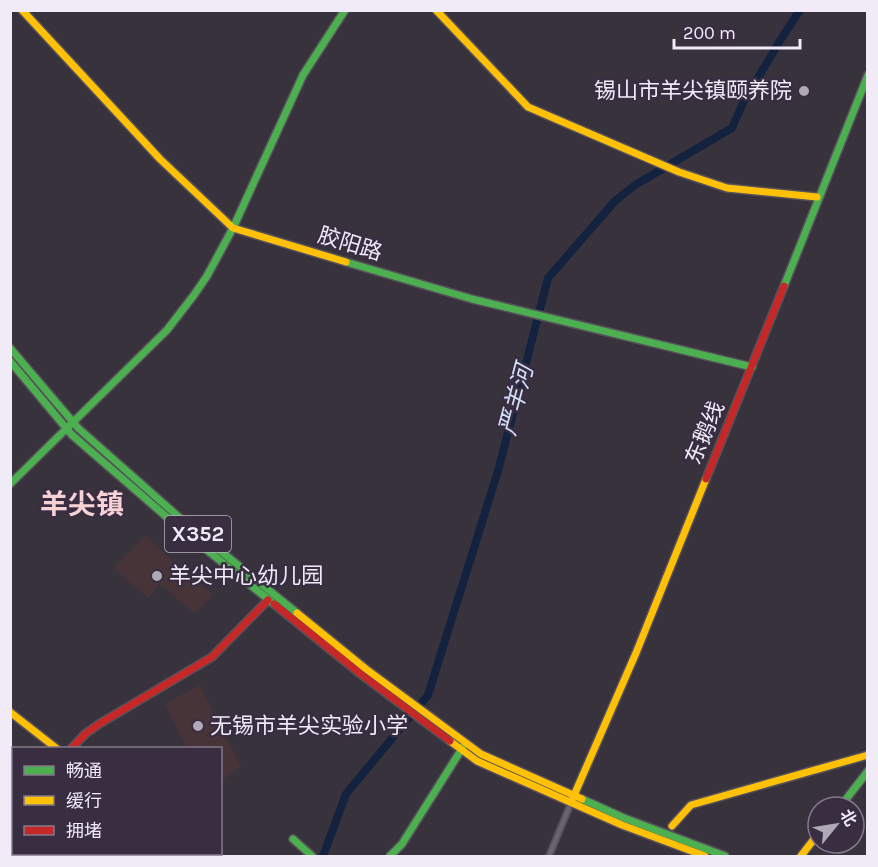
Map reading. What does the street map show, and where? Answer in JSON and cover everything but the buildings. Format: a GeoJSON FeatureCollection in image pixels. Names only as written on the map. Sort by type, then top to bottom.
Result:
{"type":"FeatureCollection","features":[{"type":"Feature","properties":{"kind":"main road","name":"胶阳路"},"geometry":{"type":"LineString","coordinates":[[22,10],[160,159],[233,228],[472,299],[752,366]]}},
{"type":"Feature","properties":{"kind":"main road"},"geometry":{"type":"LineString","coordinates":[[10,484],[167,330],[207,276],[233,228],[299,84],[319,48],[345,10]]}},
{"type":"Feature","properties":{"kind":"main road"},"geometry":{"type":"LineString","coordinates":[[436,10],[528,107],[679,172],[727,188],[817,197]]}},
{"type":"Feature","properties":{"kind":"main road","name":"东鹅线"},"geometry":{"type":"LineString","coordinates":[[573,799],[636,653],[867,75]]}},
{"type":"Feature","properties":{"kind":"main road","name":"X352"},"geometry":{"type":"LineString","coordinates":[[10,348],[72,422],[180,519],[403,701]]}},
{"type":"Feature","properties":{"kind":"main road","name":"X352"},"geometry":{"type":"LineString","coordinates":[[10,361],[72,435],[176,525],[268,600],[463,746],[622,825],[705,856]]}},
{"type":"Feature","properties":{"kind":"main road"},"geometry":{"type":"LineString","coordinates":[[73,747],[99,724],[212,657],[268,600]]}},
{"type":"Feature","properties":{"kind":"main road"},"geometry":{"type":"LineString","coordinates":[[10,712],[55,747]]}},
{"type":"Feature","properties":{"kind":"main road"},"geometry":{"type":"LineString","coordinates":[[390,856],[402,844],[463,746]]}},
{"type":"Feature","properties":{"kind":"main road"},"geometry":{"type":"LineString","coordinates":[[672,826],[691,805],[867,755]]}},
{"type":"Feature","properties":{"kind":"main road"},"geometry":{"type":"LineString","coordinates":[[849,795],[867,771]]}},
{"type":"Feature","properties":{"kind":"main road","name":"X352"},"geometry":{"type":"LineString","coordinates":[[573,799],[725,856]]}},
{"type":"Feature","properties":{"kind":"main road"},"geometry":{"type":"LineString","coordinates":[[293,838],[312,856]]}},
{"type":"Feature","properties":{"kind":"street"},"geometry":{"type":"LineString","coordinates":[[549,856],[573,799]]}},
{"type":"Feature","properties":{"kind":"shaded area","name":"羊尖中心幼儿园"},"geometry":{"type":"Polygon","coordinates":[[[145,536],[213,595],[194,613],[160,584],[148,598],[113,568],[145,536]]]}},
{"type":"Feature","properties":{"kind":"shaded area","name":"无锡市羊尖实验小学"},"geometry":{"type":"Polygon","coordinates":[[[199,685],[241,767],[222,780],[222,747],[186,747],[165,704],[199,685]]]}},
{"type":"Feature","properties":{"kind":"waterway","name":"严羊河"},"geometry":{"type":"LineString","coordinates":[[323,856],[346,794],[428,695],[498,471],[548,278],[615,201],[635,185],[732,128],[743,103],[800,10]]}},
{"type":"Feature","properties":{"kind":"traffic: fast"},"geometry":{"type":"LineString","coordinates":[[10,484],[167,330],[194,295],[233,228],[303,75],[345,10]]}},
{"type":"Feature","properties":{"kind":"traffic: fast"},"geometry":{"type":"LineString","coordinates":[[784,286],[868,75]]}},
{"type":"Feature","properties":{"kind":"traffic: fast"},"geometry":{"type":"LineString","coordinates":[[346,262],[472,299],[752,367]]}},
{"type":"Feature","properties":{"kind":"traffic: fast"},"geometry":{"type":"LineString","coordinates":[[10,348],[78,428],[181,519],[297,613]]}},
{"type":"Feature","properties":{"kind":"traffic: fast"},"geometry":{"type":"LineString","coordinates":[[10,361],[72,435],[176,525],[274,604]]}},
{"type":"Feature","properties":{"kind":"traffic: fast"},"geometry":{"type":"LineString","coordinates":[[390,856],[402,844],[463,747]]}},
{"type":"Feature","properties":{"kind":"traffic: fast"},"geometry":{"type":"LineString","coordinates":[[849,795],[868,771]]}},
{"type":"Feature","properties":{"kind":"traffic: fast"},"geometry":{"type":"LineString","coordinates":[[582,799],[624,818],[725,856]]}},
{"type":"Feature","properties":{"kind":"traffic: fast"},"geometry":{"type":"LineString","coordinates":[[293,839],[312,856]]}},
{"type":"Feature","properties":{"kind":"traffic: slow"},"geometry":{"type":"LineString","coordinates":[[22,10],[160,159],[233,228],[346,262]]}},
{"type":"Feature","properties":{"kind":"traffic: slow"},"geometry":{"type":"LineString","coordinates":[[436,10],[528,107],[679,172],[727,188],[817,197]]}},
{"type":"Feature","properties":{"kind":"traffic: slow"},"geometry":{"type":"LineString","coordinates":[[572,800],[636,653],[706,479]]}},
{"type":"Feature","properties":{"kind":"traffic: slow"},"geometry":{"type":"LineString","coordinates":[[297,613],[366,669],[481,754],[582,799]]}},
{"type":"Feature","properties":{"kind":"traffic: slow"},"geometry":{"type":"LineString","coordinates":[[10,712],[55,747]]}},
{"type":"Feature","properties":{"kind":"traffic: slow"},"geometry":{"type":"LineString","coordinates":[[450,741],[477,761],[622,825],[705,856]]}},
{"type":"Feature","properties":{"kind":"traffic: slow"},"geometry":{"type":"LineString","coordinates":[[672,826],[691,805],[868,755]]}},
{"type":"Feature","properties":{"kind":"traffic: slow"},"geometry":{"type":"LineString","coordinates":[[801,856],[806,850]]}},
{"type":"Feature","properties":{"kind":"traffic: jam"},"geometry":{"type":"LineString","coordinates":[[706,479],[784,286]]}},
{"type":"Feature","properties":{"kind":"traffic: jam"},"geometry":{"type":"LineString","coordinates":[[73,747],[99,724],[212,657],[268,600]]}},
{"type":"Feature","properties":{"kind":"traffic: jam"},"geometry":{"type":"LineString","coordinates":[[274,604],[362,675],[450,741]]}},
{"type":"Feature","properties":{"kind":"place","name":"锡山市羊尖镇颐养院"},"geometry":{"type":"Point","coordinates":[804,91]}},
{"type":"Feature","properties":{"kind":"place","name":"羊尖中心幼儿园"},"geometry":{"type":"Point","coordinates":[157,576]}},
{"type":"Feature","properties":{"kind":"place","name":"无锡市羊尖实验小学"},"geometry":{"type":"Point","coordinates":[198,726]}},
{"type":"Feature","properties":{"kind":"district","name":"羊尖镇"},"geometry":{"type":"Point","coordinates":[82,504]}}]}
